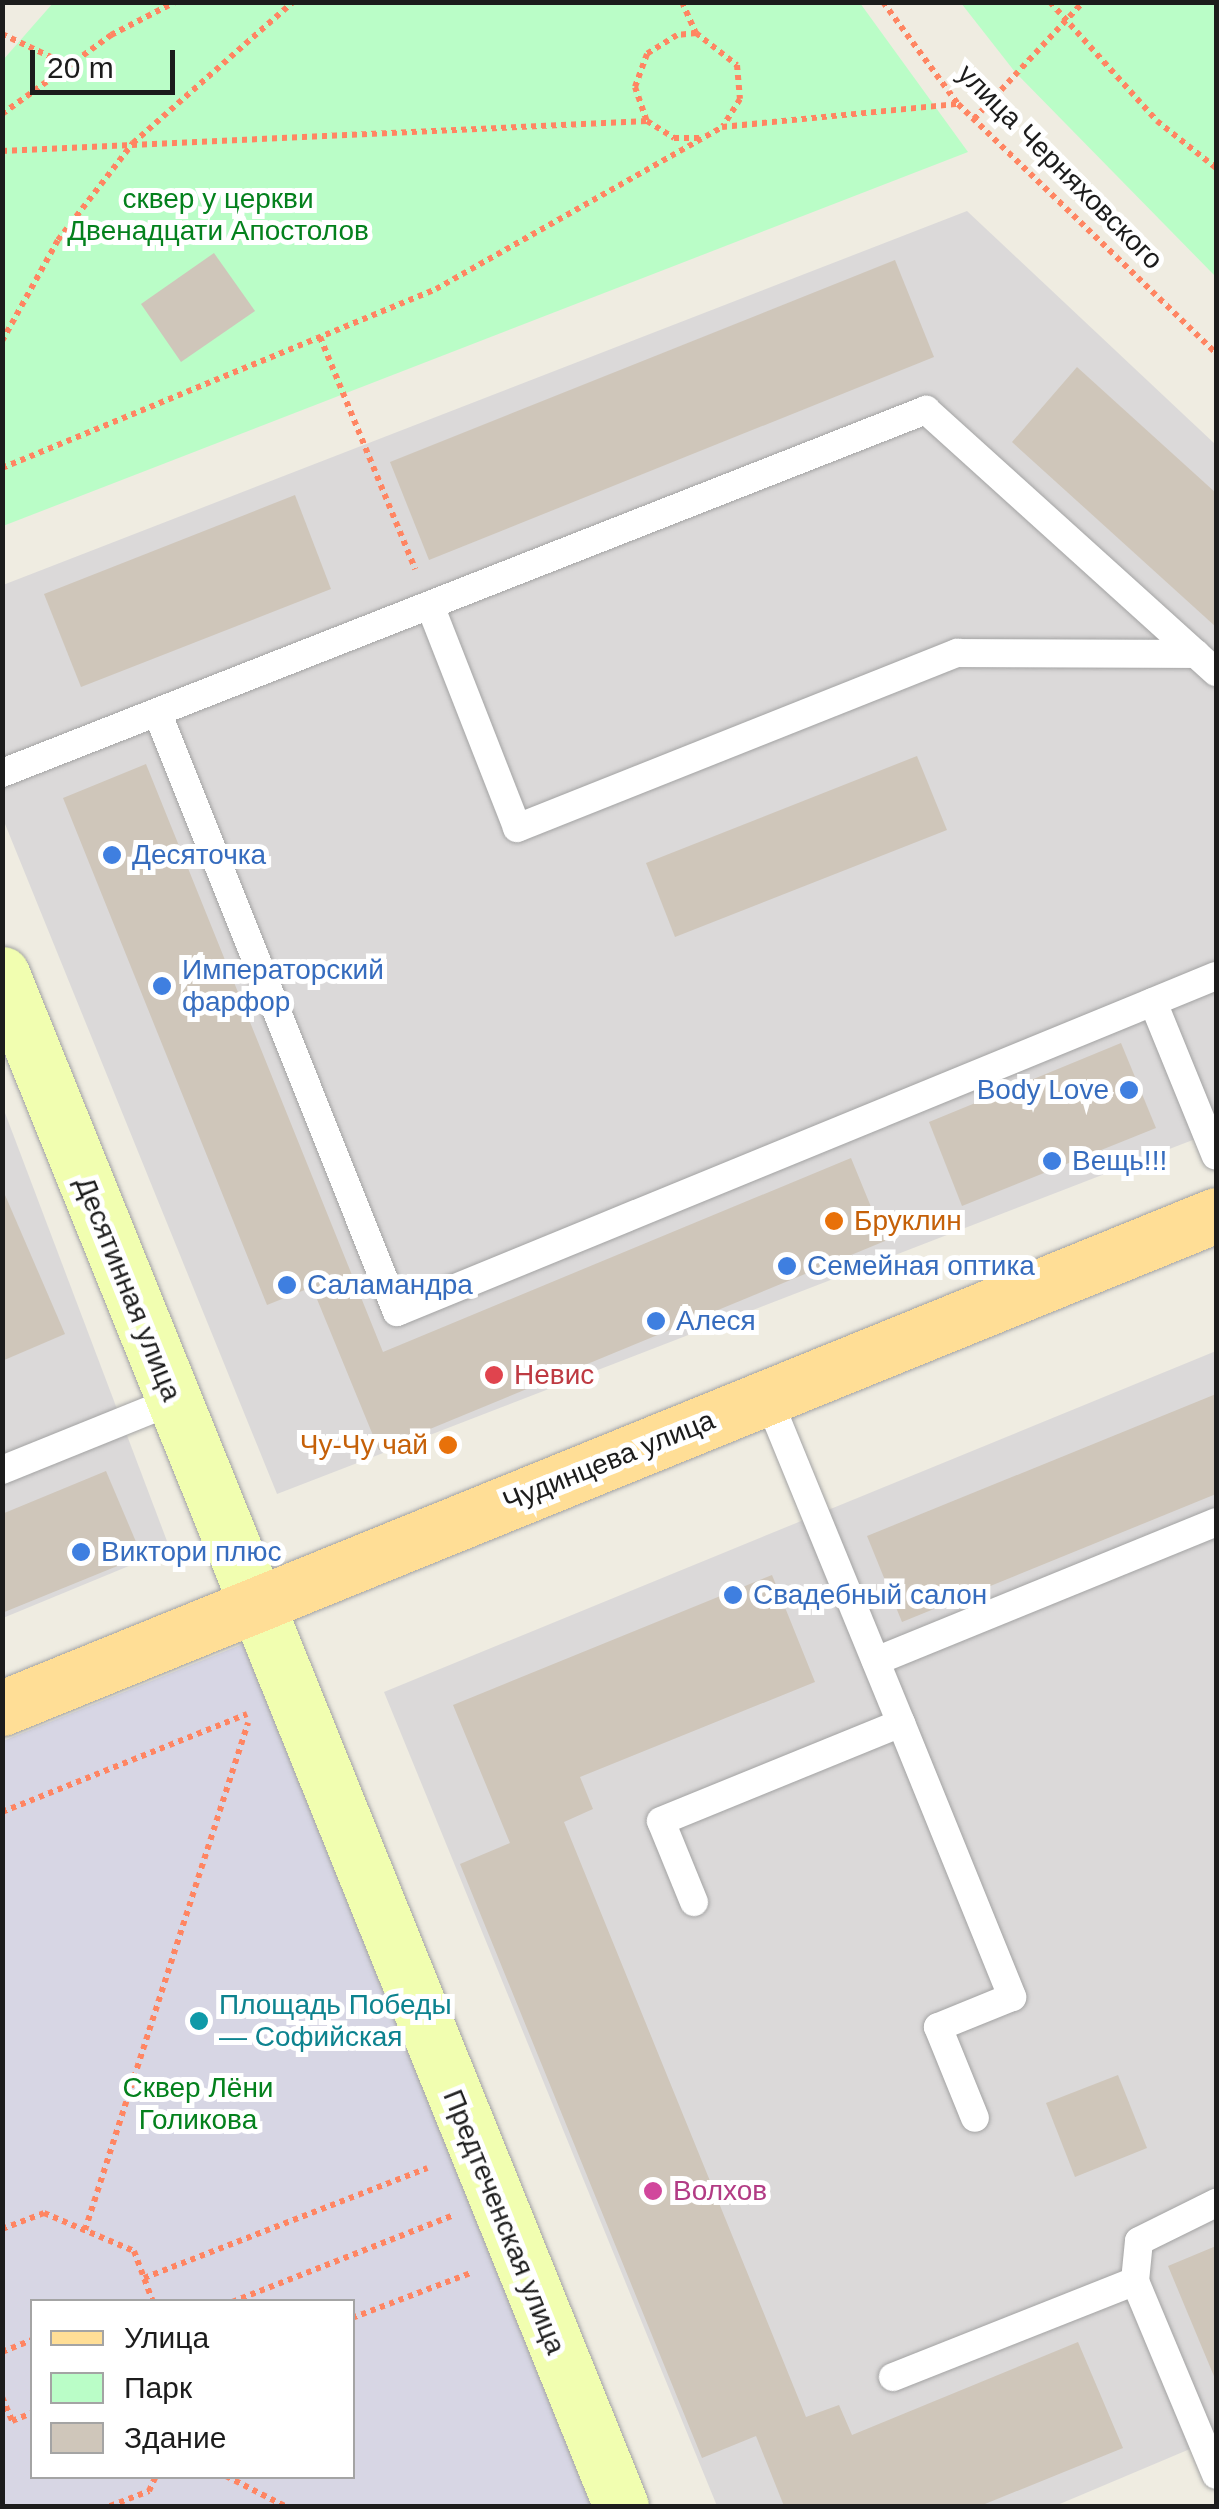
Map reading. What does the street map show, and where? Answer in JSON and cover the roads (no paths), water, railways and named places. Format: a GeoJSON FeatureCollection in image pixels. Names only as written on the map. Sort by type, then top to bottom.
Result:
{"type":"FeatureCollection","features":[{"type":"Feature","properties":{"kind":"main road","name":"Чудинцева улица"},"geometry":{"type":"LineString","coordinates":[[2,1708],[1216,1215]]}},
{"type":"Feature","properties":{"kind":"street","name":"Десятинная улица"},"geometry":{"type":"LineString","coordinates":[[2,974],[253,1604]]}},
{"type":"Feature","properties":{"kind":"street","name":"Предтеченская улица"},"geometry":{"type":"LineString","coordinates":[[253,1604],[621,2506]]}},
{"type":"Feature","properties":{"kind":"lane"},"geometry":{"type":"LineString","coordinates":[[2,773],[926,410],[1206,663]]}},
{"type":"Feature","properties":{"kind":"lane"},"geometry":{"type":"LineString","coordinates":[[430,608],[518,828],[957,653],[1206,663]]}},
{"type":"Feature","properties":{"kind":"lane"},"geometry":{"type":"LineString","coordinates":[[158,714],[397,1312],[1216,976]]}},
{"type":"Feature","properties":{"kind":"lane"},"geometry":{"type":"LineString","coordinates":[[1153,1002],[1216,1156]]}},
{"type":"Feature","properties":{"kind":"lane"},"geometry":{"type":"LineString","coordinates":[[768,1398],[1012,1996],[938,2027],[975,2118]]}},
{"type":"Feature","properties":{"kind":"lane"},"geometry":{"type":"LineString","coordinates":[[2,1470],[173,1401]]}},
{"type":"Feature","properties":{"kind":"lane"},"geometry":{"type":"LineString","coordinates":[[876,1661],[1216,1522]]}},
{"type":"Feature","properties":{"kind":"lane"},"geometry":{"type":"LineString","coordinates":[[694,1902],[661,1820],[901,1722]]}},
{"type":"Feature","properties":{"kind":"lane"},"geometry":{"type":"LineString","coordinates":[[1216,2203],[1139,2241],[1135,2280],[1216,2475]]}},
{"type":"Feature","properties":{"kind":"lane"},"geometry":{"type":"LineString","coordinates":[[893,2376],[1135,2280]]}},
{"type":"Feature","properties":{"kind":"place","name":"Десяточка"},"geometry":{"type":"Point","coordinates":[112,855]}},
{"type":"Feature","properties":{"kind":"place","name":"Императорский фарфор"},"geometry":{"type":"Point","coordinates":[162,986]}},
{"type":"Feature","properties":{"kind":"place","name":"Body Love"},"geometry":{"type":"Point","coordinates":[1129,1090]}},
{"type":"Feature","properties":{"kind":"place","name":"Вещь!!!"},"geometry":{"type":"Point","coordinates":[1052,1161]}},
{"type":"Feature","properties":{"kind":"place","name":"Бруклин"},"geometry":{"type":"Point","coordinates":[834,1221]}},
{"type":"Feature","properties":{"kind":"place","name":"Семейная оптика"},"geometry":{"type":"Point","coordinates":[787,1266]}},
{"type":"Feature","properties":{"kind":"place","name":"Саламандра"},"geometry":{"type":"Point","coordinates":[287,1285]}},
{"type":"Feature","properties":{"kind":"place","name":"Алеся"},"geometry":{"type":"Point","coordinates":[656,1321]}},
{"type":"Feature","properties":{"kind":"place","name":"Невис"},"geometry":{"type":"Point","coordinates":[494,1375]}},
{"type":"Feature","properties":{"kind":"place","name":"Чу-Чу чай"},"geometry":{"type":"Point","coordinates":[448,1445]}},
{"type":"Feature","properties":{"kind":"place","name":"Виктори плюс"},"geometry":{"type":"Point","coordinates":[81,1552]}},
{"type":"Feature","properties":{"kind":"place","name":"Свадебный салон"},"geometry":{"type":"Point","coordinates":[733,1595]}},
{"type":"Feature","properties":{"kind":"place","name":"Площадь Победы — Софийская"},"geometry":{"type":"Point","coordinates":[199,2021]}},
{"type":"Feature","properties":{"kind":"place","name":"Волхов"},"geometry":{"type":"Point","coordinates":[653,2191]}},
{"type":"Feature","properties":{"kind":"park label","name":"сквер у церкви Двенадцати Апостолов"},"geometry":{"type":"Point","coordinates":[218,215]}},
{"type":"Feature","properties":{"kind":"park label","name":"Сквер Лёни Голикова"},"geometry":{"type":"Point","coordinates":[198,2104]}}]}
